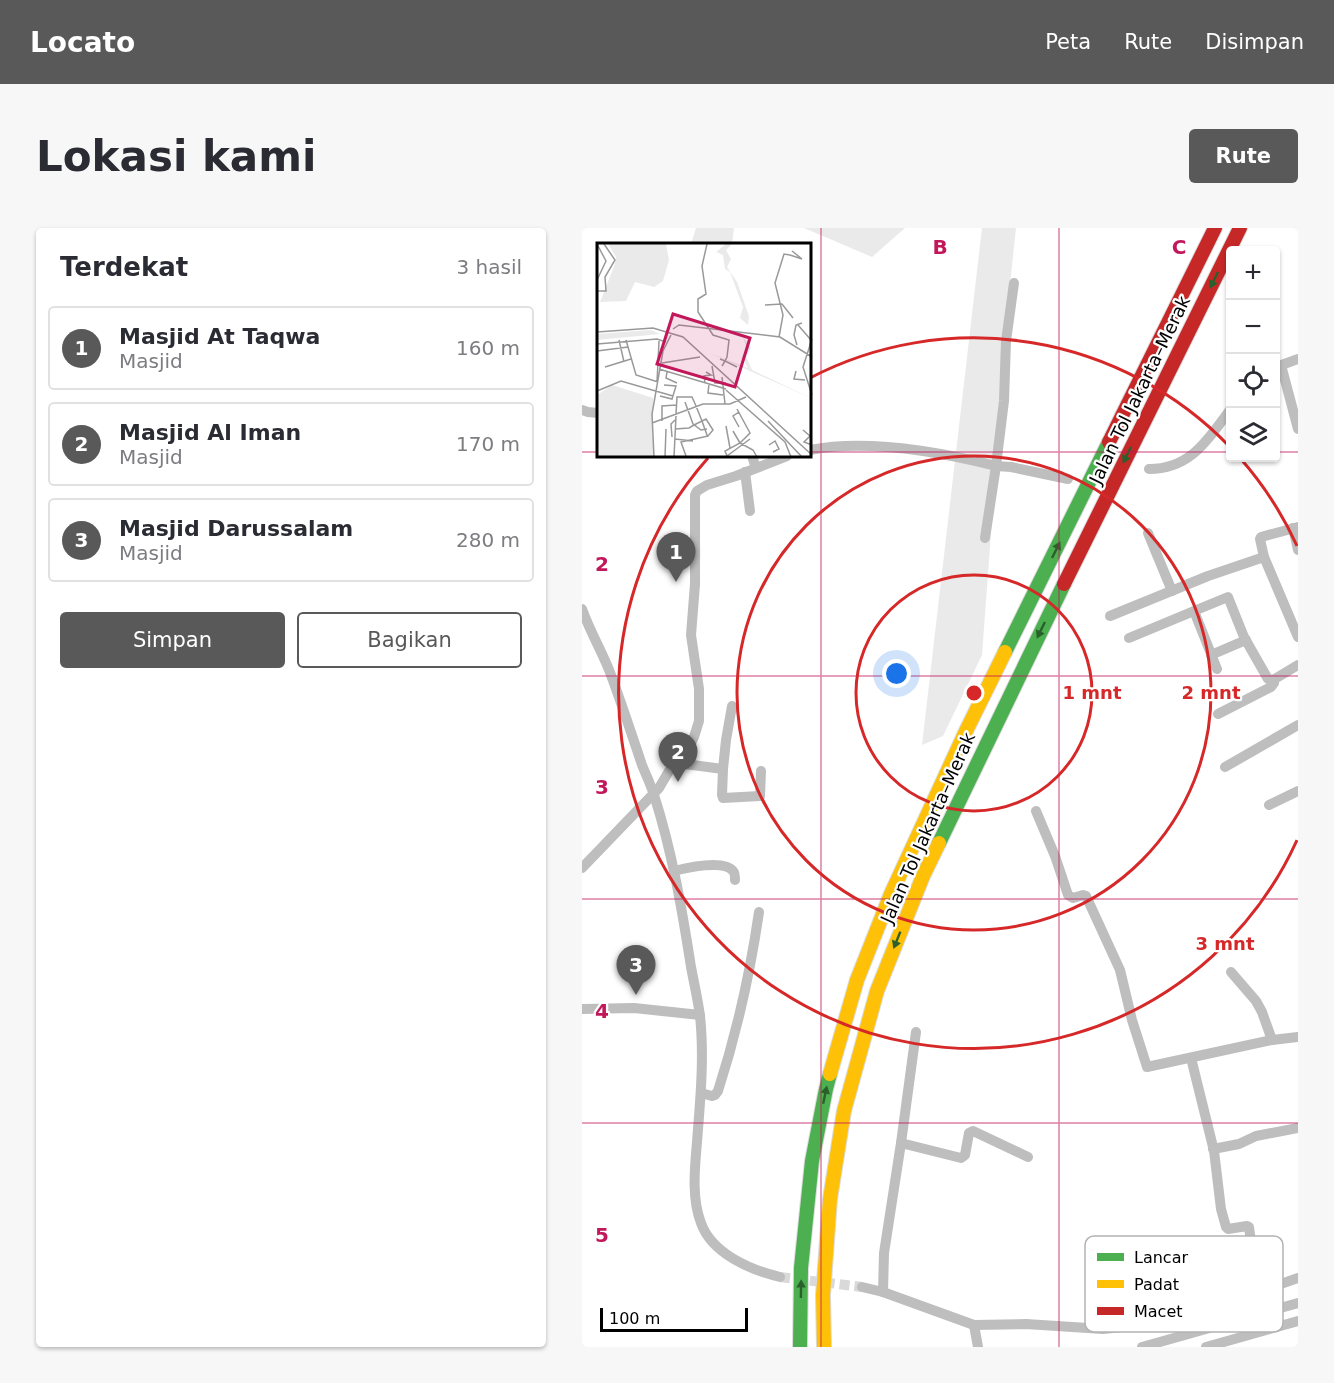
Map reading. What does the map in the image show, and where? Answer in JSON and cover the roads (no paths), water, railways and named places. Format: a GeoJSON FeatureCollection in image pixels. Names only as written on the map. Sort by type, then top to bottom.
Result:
{"type":"FeatureCollection","features":[{"type":"Feature","properties":{"kind":"highway","name":"Jalan Tol Jakarta–Merak"},"geometry":{"type":"LineString","coordinates":[[800,1347],[801,1268],[812,1161],[826,1089],[857,980],[891,894],[966,731],[1215,228]]}},
{"type":"Feature","properties":{"kind":"highway","name":"Jalan Tol Jakarta–Merak"},"geometry":{"type":"LineString","coordinates":[[824,1347],[823,1295],[830,1199],[844,1111],[877,991],[923,876],[1053,606],[1240,228]]}},
{"type":"Feature","properties":{"kind":"street"},"geometry":{"type":"LineString","coordinates":[[985,538],[1004,401],[1006,341],[1014,283]]}},
{"type":"Feature","properties":{"kind":"street"},"geometry":{"type":"LineString","coordinates":[[1280,365],[1298,359]]}},
{"type":"Feature","properties":{"kind":"street"},"geometry":{"type":"LineString","coordinates":[[1280,372],[1298,429]]}},
{"type":"Feature","properties":{"kind":"street"},"geometry":{"type":"LineString","coordinates":[[582,410],[597,412]]}},
{"type":"Feature","properties":{"kind":"street"},"geometry":{"type":"LineString","coordinates":[[1149,469],[1168,467],[1196,452],[1206,443],[1226,416]]}},
{"type":"Feature","properties":{"kind":"street"},"geometry":{"type":"LineString","coordinates":[[812,450],[861,446],[906,450],[975,460],[1068,479]]}},
{"type":"Feature","properties":{"kind":"street"},"geometry":{"type":"LineString","coordinates":[[750,511],[752,458]]}},
{"type":"Feature","properties":{"kind":"street"},"geometry":{"type":"LineString","coordinates":[[582,868],[659,789],[669,771],[687,751],[699,721],[699,689],[691,635],[695,584],[695,495],[707,485],[782,458]]}},
{"type":"Feature","properties":{"kind":"street"},"geometry":{"type":"LineString","coordinates":[[1298,550],[1296,527],[1261,537],[1260,544],[1264,556],[1298,637]]}},
{"type":"Feature","properties":{"kind":"street"},"geometry":{"type":"LineString","coordinates":[[1148,533],[1172,591]]}},
{"type":"Feature","properties":{"kind":"street"},"geometry":{"type":"LineString","coordinates":[[1110,615],[1264,556]]}},
{"type":"Feature","properties":{"kind":"street"},"geometry":{"type":"LineString","coordinates":[[1129,638],[1228,597],[1246,640],[1268,679],[1273,680]]}},
{"type":"Feature","properties":{"kind":"street"},"geometry":{"type":"LineString","coordinates":[[582,609],[610,671],[654,794],[674,871],[685,926],[700,1015],[701,1093],[695,1201],[701,1224],[712,1242],[730,1257],[762,1273],[780,1277]]}},
{"type":"Feature","properties":{"kind":"street"},"geometry":{"type":"LineString","coordinates":[[1194,611],[1216,669]]}},
{"type":"Feature","properties":{"kind":"street"},"geometry":{"type":"LineString","coordinates":[[1211,655],[1246,640]]}},
{"type":"Feature","properties":{"kind":"street"},"geometry":{"type":"LineString","coordinates":[[1218,714],[1271,687],[1273,680],[1298,665]]}},
{"type":"Feature","properties":{"kind":"street"},"geometry":{"type":"LineString","coordinates":[[732,706],[723,769],[723,798],[760,796],[761,771]]}},
{"type":"Feature","properties":{"kind":"street"},"geometry":{"type":"LineString","coordinates":[[1226,767],[1298,725]]}},
{"type":"Feature","properties":{"kind":"street"},"geometry":{"type":"LineString","coordinates":[[677,763],[723,769]]}},
{"type":"Feature","properties":{"kind":"street"},"geometry":{"type":"LineString","coordinates":[[1269,805],[1298,791]]}},
{"type":"Feature","properties":{"kind":"street"},"geometry":{"type":"LineString","coordinates":[[1036,811],[1068,895],[1073,898],[1085,895],[1088,899],[1120,970],[1147,1068],[1272,1040],[1298,1037]]}},
{"type":"Feature","properties":{"kind":"street"},"geometry":{"type":"LineString","coordinates":[[674,871],[709,865],[725,866],[734,872],[735,880]]}},
{"type":"Feature","properties":{"kind":"street"},"geometry":{"type":"LineString","coordinates":[[701,1093],[712,1096],[718,1091],[742,1010],[759,912]]}},
{"type":"Feature","properties":{"kind":"street"},"geometry":{"type":"LineString","coordinates":[[1231,972],[1256,1001],[1272,1040]]}},
{"type":"Feature","properties":{"kind":"street"},"geometry":{"type":"LineString","coordinates":[[582,1009],[634,1008],[700,1015]]}},
{"type":"Feature","properties":{"kind":"street"},"geometry":{"type":"LineString","coordinates":[[883,1292],[884,1253],[916,1032]]}},
{"type":"Feature","properties":{"kind":"street"},"geometry":{"type":"LineString","coordinates":[[1191,1058],[1214,1150],[1221,1209],[1226,1227],[1228,1229],[1247,1226],[1250,1236]]}},
{"type":"Feature","properties":{"kind":"street"},"geometry":{"type":"LineString","coordinates":[[1214,1150],[1239,1144],[1256,1136],[1298,1128]]}},
{"type":"Feature","properties":{"kind":"street"},"geometry":{"type":"LineString","coordinates":[[901,1143],[961,1158],[965,1155],[969,1133],[973,1131],[1028,1157]]}},
{"type":"Feature","properties":{"kind":"street"},"geometry":{"type":"LineString","coordinates":[[1283,1283],[1298,1278]]}},
{"type":"Feature","properties":{"kind":"street"},"geometry":{"type":"LineString","coordinates":[[862,1287],[883,1292],[974,1325],[1026,1324],[1085,1328]]}},
{"type":"Feature","properties":{"kind":"street"},"geometry":{"type":"LineString","coordinates":[[1283,1307],[1298,1303]]}},
{"type":"Feature","properties":{"kind":"street"},"geometry":{"type":"LineString","coordinates":[[1283,1325],[1298,1321]]}},
{"type":"Feature","properties":{"kind":"street"},"geometry":{"type":"LineString","coordinates":[[974,1325],[978,1347]]}},
{"type":"Feature","properties":{"kind":"street"},"geometry":{"type":"LineString","coordinates":[[1142,1347],[1195,1332]]}},
{"type":"Feature","properties":{"kind":"street"},"geometry":{"type":"LineString","coordinates":[[1206,1347],[1259,1332]]}},
{"type":"Feature","properties":{"kind":"tunnel"},"geometry":{"type":"LineString","coordinates":[[780,1277],[862,1287]]}},
{"type":"Feature","properties":{"kind":"place","name":"Masjid At Taqwa"},"geometry":{"type":"Point","coordinates":[676,582]}},
{"type":"Feature","properties":{"kind":"place","name":"Masjid Al Iman"},"geometry":{"type":"Point","coordinates":[678,782]}},
{"type":"Feature","properties":{"kind":"place","name":"Masjid Darussalam"},"geometry":{"type":"Point","coordinates":[636,995]}}]}
